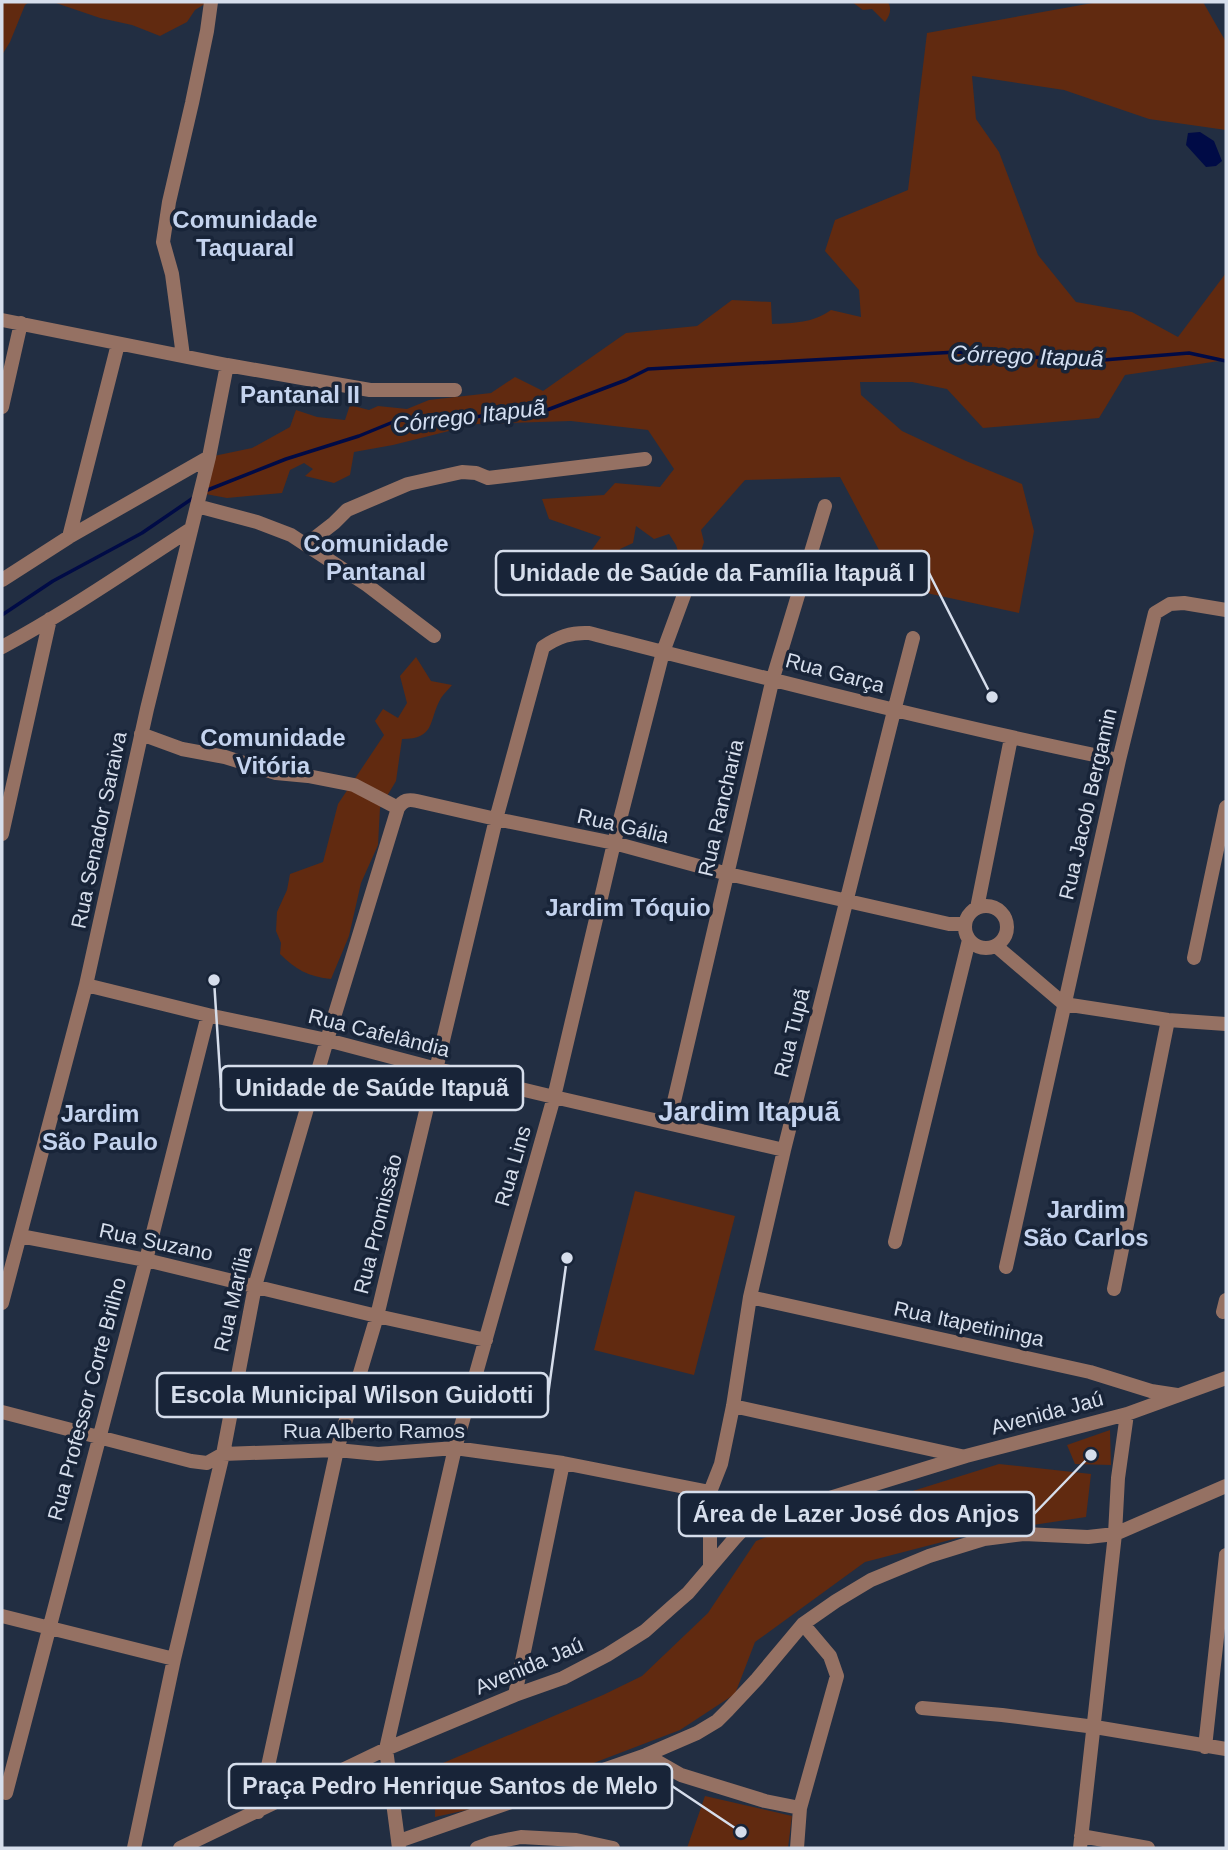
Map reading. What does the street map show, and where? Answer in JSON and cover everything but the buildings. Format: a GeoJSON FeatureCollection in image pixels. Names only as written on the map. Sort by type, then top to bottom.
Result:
{"type":"FeatureCollection","features":[{"type":"Feature","properties":{"kind":"street"},"geometry":{"type":"LineString","coordinates":[[183,356],[172,274],[163,242],[211,2]]}},
{"type":"Feature","properties":{"kind":"street"},"geometry":{"type":"LineString","coordinates":[[2,320],[227,365],[370,390],[455,390]]}},
{"type":"Feature","properties":{"kind":"street"},"geometry":{"type":"LineString","coordinates":[[2,407],[21,323]]}},
{"type":"Feature","properties":{"kind":"street"},"geometry":{"type":"LineString","coordinates":[[69,537],[118,344]]}},
{"type":"Feature","properties":{"kind":"street","name":"Rua Senador Saraiva"},"geometry":{"type":"LineString","coordinates":[[2,1303],[86,985],[141,734],[209,457],[227,365]]}},
{"type":"Feature","properties":{"kind":"street"},"geometry":{"type":"LineString","coordinates":[[2,580],[69,537],[209,457]]}},
{"type":"Feature","properties":{"kind":"street"},"geometry":{"type":"LineString","coordinates":[[307,544],[346,510],[408,484],[462,472],[477,473],[488,478],[645,459]]}},
{"type":"Feature","properties":{"kind":"street"},"geometry":{"type":"LineString","coordinates":[[197,506],[257,522],[291,535],[367,585],[434,636]]}},
{"type":"Feature","properties":{"kind":"street","name":"Rua Rancharia"},"geometry":{"type":"LineString","coordinates":[[669,1123],[772,678],[825,506]]}},
{"type":"Feature","properties":{"kind":"street"},"geometry":{"type":"LineString","coordinates":[[2,647],[191,528]]}},
{"type":"Feature","properties":{"kind":"street","name":"Rua Lins"},"geometry":{"type":"LineString","coordinates":[[386,1749],[455,1448],[554,1097],[614,843],[663,652],[684,595]]}},
{"type":"Feature","properties":{"kind":"street","name":"Rua Jacob Bergamin"},"geometry":{"type":"LineString","coordinates":[[1006,1267],[1119,760],[1155,613],[1170,604],[1184,603],[1226,610]]}},
{"type":"Feature","properties":{"kind":"street"},"geometry":{"type":"LineString","coordinates":[[2,834],[50,619]]}},
{"type":"Feature","properties":{"kind":"street","name":"Rua Garça"},"geometry":{"type":"LineString","coordinates":[[543,647],[564,635],[589,633],[894,710],[1119,760]]}},
{"type":"Feature","properties":{"kind":"street","name":"Rua Tupã"},"geometry":{"type":"LineString","coordinates":[[710,1565],[710,1492],[721,1464],[733,1406],[750,1297],[784,1150],[914,638]]}},
{"type":"Feature","properties":{"kind":"street","name":"Rua Promissão"},"geometry":{"type":"LineString","coordinates":[[258,1812],[337,1450],[377,1316],[496,820],[543,647]]}},
{"type":"Feature","properties":{"kind":"street"},"geometry":{"type":"LineString","coordinates":[[141,734],[182,749],[225,757],[276,773],[354,785],[398,808]]}},
{"type":"Feature","properties":{"kind":"street"},"geometry":{"type":"LineString","coordinates":[[978,908],[1011,738]]}},
{"type":"Feature","properties":{"kind":"street","name":"Rua Gália"},"geometry":{"type":"LineString","coordinates":[[398,808],[408,799],[496,820],[614,843],[846,902],[950,924],[965,924]]}},
{"type":"Feature","properties":{"kind":"street"},"geometry":{"type":"LineString","coordinates":[[1194,958],[1226,807]]}},
{"type":"Feature","properties":{"kind":"street","name":"Rua Marília"},"geometry":{"type":"LineString","coordinates":[[134,1848],[174,1659],[223,1454],[255,1286],[398,808]]}},
{"type":"Feature","properties":{"kind":"street"},"geometry":{"type":"LineString","coordinates":[[990,906],[1006,919],[1007,932],[996,946],[985,949],[969,940],[965,924],[968,916],[978,908],[990,906]]}},
{"type":"Feature","properties":{"kind":"street"},"geometry":{"type":"LineString","coordinates":[[895,1242],[969,940]]}},
{"type":"Feature","properties":{"kind":"street"},"geometry":{"type":"LineString","coordinates":[[996,946],[1064,1004],[1168,1020],[1226,1024]]}},
{"type":"Feature","properties":{"kind":"street","name":"Rua Cafelândia"},"geometry":{"type":"LineString","coordinates":[[86,985],[784,1150]]}},
{"type":"Feature","properties":{"kind":"street","name":"Rua Professor Corte Brilho"},"geometry":{"type":"LineString","coordinates":[[6,1793],[208,1015]]}},
{"type":"Feature","properties":{"kind":"street"},"geometry":{"type":"LineString","coordinates":[[1114,1289],[1168,1020]]}},
{"type":"Feature","properties":{"kind":"street","name":"Rua Suzano"},"geometry":{"type":"LineString","coordinates":[[20,1236],[146,1260],[486,1340]]}},
{"type":"Feature","properties":{"kind":"street","name":"Rua Itapetininga"},"geometry":{"type":"LineString","coordinates":[[750,1297],[1090,1373],[1151,1391],[1178,1395]]}},
{"type":"Feature","properties":{"kind":"street","name":"Avenida Jaú"},"geometry":{"type":"LineString","coordinates":[[180,1848],[386,1749],[563,1678],[607,1655],[645,1631],[688,1592],[746,1526],[758,1520],[966,1457],[1127,1413],[1226,1378]]}},
{"type":"Feature","properties":{"kind":"street"},"geometry":{"type":"LineString","coordinates":[[733,1406],[966,1457]]}},
{"type":"Feature","properties":{"kind":"street","name":"Rua Alberto Ramos"},"geometry":{"type":"LineString","coordinates":[[2,1412],[207,1463],[223,1454],[337,1450],[379,1454],[455,1448],[563,1463],[710,1492]]}},
{"type":"Feature","properties":{"kind":"street"},"geometry":{"type":"LineString","coordinates":[[1127,1413],[1081,1842],[1148,1848]]}},
{"type":"Feature","properties":{"kind":"street"},"geometry":{"type":"LineString","coordinates":[[516,1695],[563,1463]]}},
{"type":"Feature","properties":{"kind":"street"},"geometry":{"type":"LineString","coordinates":[[386,1749],[399,1844],[646,1755],[697,1733],[717,1721],[803,1624],[871,1580],[929,1556],[984,1539],[1024,1534],[1088,1537],[1115,1534],[1226,1486]]}},
{"type":"Feature","properties":{"kind":"street"},"geometry":{"type":"LineString","coordinates":[[1205,1746],[1226,1555]]}},
{"type":"Feature","properties":{"kind":"street"},"geometry":{"type":"LineString","coordinates":[[2,1616],[174,1659]]}},
{"type":"Feature","properties":{"kind":"street"},"geometry":{"type":"LineString","coordinates":[[797,1848],[800,1808],[837,1676],[830,1656],[803,1624]]}},
{"type":"Feature","properties":{"kind":"street"},"geometry":{"type":"LineString","coordinates":[[922,1708],[1095,1727],[1226,1749]]}},
{"type":"Feature","properties":{"kind":"street"},"geometry":{"type":"LineString","coordinates":[[646,1755],[681,1775],[765,1801],[800,1808]]}},
{"type":"Feature","properties":{"kind":"street"},"geometry":{"type":"LineString","coordinates":[[477,1848],[521,1837],[576,1840],[613,1848]]}},
{"type":"Feature","properties":{"kind":"shaded area"},"geometry":{"type":"Polygon","coordinates":[[[2,2],[29,2],[25,5],[2,55],[2,2]]]}},
{"type":"Feature","properties":{"kind":"shaded area"},"geometry":{"type":"Polygon","coordinates":[[[53,2],[208,2],[195,10],[187,22],[160,36],[53,2]]]}},
{"type":"Feature","properties":{"kind":"shaded area"},"geometry":{"type":"Polygon","coordinates":[[[852,2],[888,2],[889,14],[885,22],[872,9],[863,10],[852,2]]]}},
{"type":"Feature","properties":{"kind":"shaded area"},"geometry":{"type":"Polygon","coordinates":[[[1098,2],[1203,2],[1226,42],[1226,130],[1149,119],[1064,90],[972,76],[976,119],[999,152],[1038,255],[1076,302],[1132,312],[1178,337],[1226,273],[1226,360],[1125,375],[1099,418],[983,428],[947,389],[912,382],[860,382],[861,395],[902,431],[1022,484],[1034,531],[1019,613],[931,594],[895,580],[840,477],[745,480],[701,530],[704,542],[696,566],[682,564],[669,534],[654,539],[636,526],[633,543],[620,549],[607,589],[591,591],[592,576],[586,573],[571,579],[601,537],[549,519],[542,499],[604,495],[615,483],[660,487],[674,469],[648,430],[571,421],[477,424],[354,452],[350,475],[334,483],[305,476],[313,469],[304,463],[290,470],[282,493],[227,498],[200,493],[209,457],[252,448],[290,427],[296,410],[317,417],[345,420],[350,405],[369,410],[378,406],[407,409],[429,400],[491,393],[515,377],[543,391],[626,333],[697,326],[732,300],[771,302],[772,324],[810,320],[831,310],[861,317],[859,290],[825,251],[835,220],[908,190],[927,33],[1098,2]]]}},
{"type":"Feature","properties":{"kind":"shaded area"},"geometry":{"type":"Polygon","coordinates":[[[1200,132],[1214,141],[1222,161],[1216,166],[1206,167],[1186,145],[1188,133],[1200,132]]]}},
{"type":"Feature","properties":{"kind":"shaded area"},"geometry":{"type":"Polygon","coordinates":[[[416,657],[431,681],[452,685],[441,698],[426,732],[421,736],[402,739],[396,781],[380,808],[378,845],[361,883],[349,936],[331,979],[309,974],[280,954],[281,943],[276,931],[277,912],[287,890],[290,874],[323,862],[338,804],[384,735],[375,721],[383,709],[398,718],[407,703],[400,676],[416,657]]]}},
{"type":"Feature","properties":{"kind":"shaded area"},"geometry":{"type":"Polygon","coordinates":[[[635,1191],[735,1216],[694,1375],[594,1350],[635,1191]]]}},
{"type":"Feature","properties":{"kind":"shaded area"},"geometry":{"type":"Polygon","coordinates":[[[1110,1430],[1111,1465],[1075,1464],[1067,1445],[1110,1430]]]}},
{"type":"Feature","properties":{"kind":"shaded area"},"geometry":{"type":"Polygon","coordinates":[[[999,1464],[1091,1474],[1086,1517],[973,1534],[865,1562],[755,1642],[735,1694],[680,1730],[476,1808],[435,1817],[436,1766],[642,1676],[708,1613],[756,1541],[808,1521],[999,1464]]]}},
{"type":"Feature","properties":{"kind":"shaded area"},"geometry":{"type":"Polygon","coordinates":[[[705,1796],[792,1816],[788,1848],[687,1848],[705,1796]]]}},
{"type":"Feature","properties":{"kind":"waterway","name":"Córrego Itapuã"},"geometry":{"type":"LineString","coordinates":[[205,491],[398,420],[460,420],[518,409],[547,410],[648,369],[957,352],[1091,361],[1189,353],[1226,361]]}},
{"type":"Feature","properties":{"kind":"waterway","name":"Córrego Itapuã"},"geometry":{"type":"LineString","coordinates":[[2,615],[53,581],[142,533],[196,496]]}},
{"type":"Feature","properties":{"kind":"place","name":"Unidade de Saúde da Família Itapuã I"},"geometry":{"type":"Point","coordinates":[992,697]}},
{"type":"Feature","properties":{"kind":"place","name":"Unidade de Saúde Itapuã"},"geometry":{"type":"Point","coordinates":[214,980]}},
{"type":"Feature","properties":{"kind":"place","name":"Escola Municipal Wilson Guidotti"},"geometry":{"type":"Point","coordinates":[567,1258]}},
{"type":"Feature","properties":{"kind":"place","name":"Área de Lazer José dos Anjos"},"geometry":{"type":"Point","coordinates":[1091,1455]}},
{"type":"Feature","properties":{"kind":"place","name":"Praça Pedro Henrique Santos de Melo"},"geometry":{"type":"Point","coordinates":[741,1832]}},
{"type":"Feature","properties":{"kind":"district","name":"Comunidade Taquaral"},"geometry":{"type":"Point","coordinates":[245,234]}},
{"type":"Feature","properties":{"kind":"district","name":"Pantanal II"},"geometry":{"type":"Point","coordinates":[300,395]}},
{"type":"Feature","properties":{"kind":"district","name":"Comunidade Pantanal"},"geometry":{"type":"Point","coordinates":[376,558]}},
{"type":"Feature","properties":{"kind":"district","name":"Comunidade Vitória"},"geometry":{"type":"Point","coordinates":[273,752]}},
{"type":"Feature","properties":{"kind":"district","name":"Jardim Tóquio"},"geometry":{"type":"Point","coordinates":[628,908]}},
{"type":"Feature","properties":{"kind":"district","name":"Jardim Itapuã"},"geometry":{"type":"Point","coordinates":[749,1111]}},
{"type":"Feature","properties":{"kind":"district","name":"Jardim São Paulo"},"geometry":{"type":"Point","coordinates":[100,1128]}},
{"type":"Feature","properties":{"kind":"district","name":"Jardim São Carlos"},"geometry":{"type":"Point","coordinates":[1086,1224]}}]}
